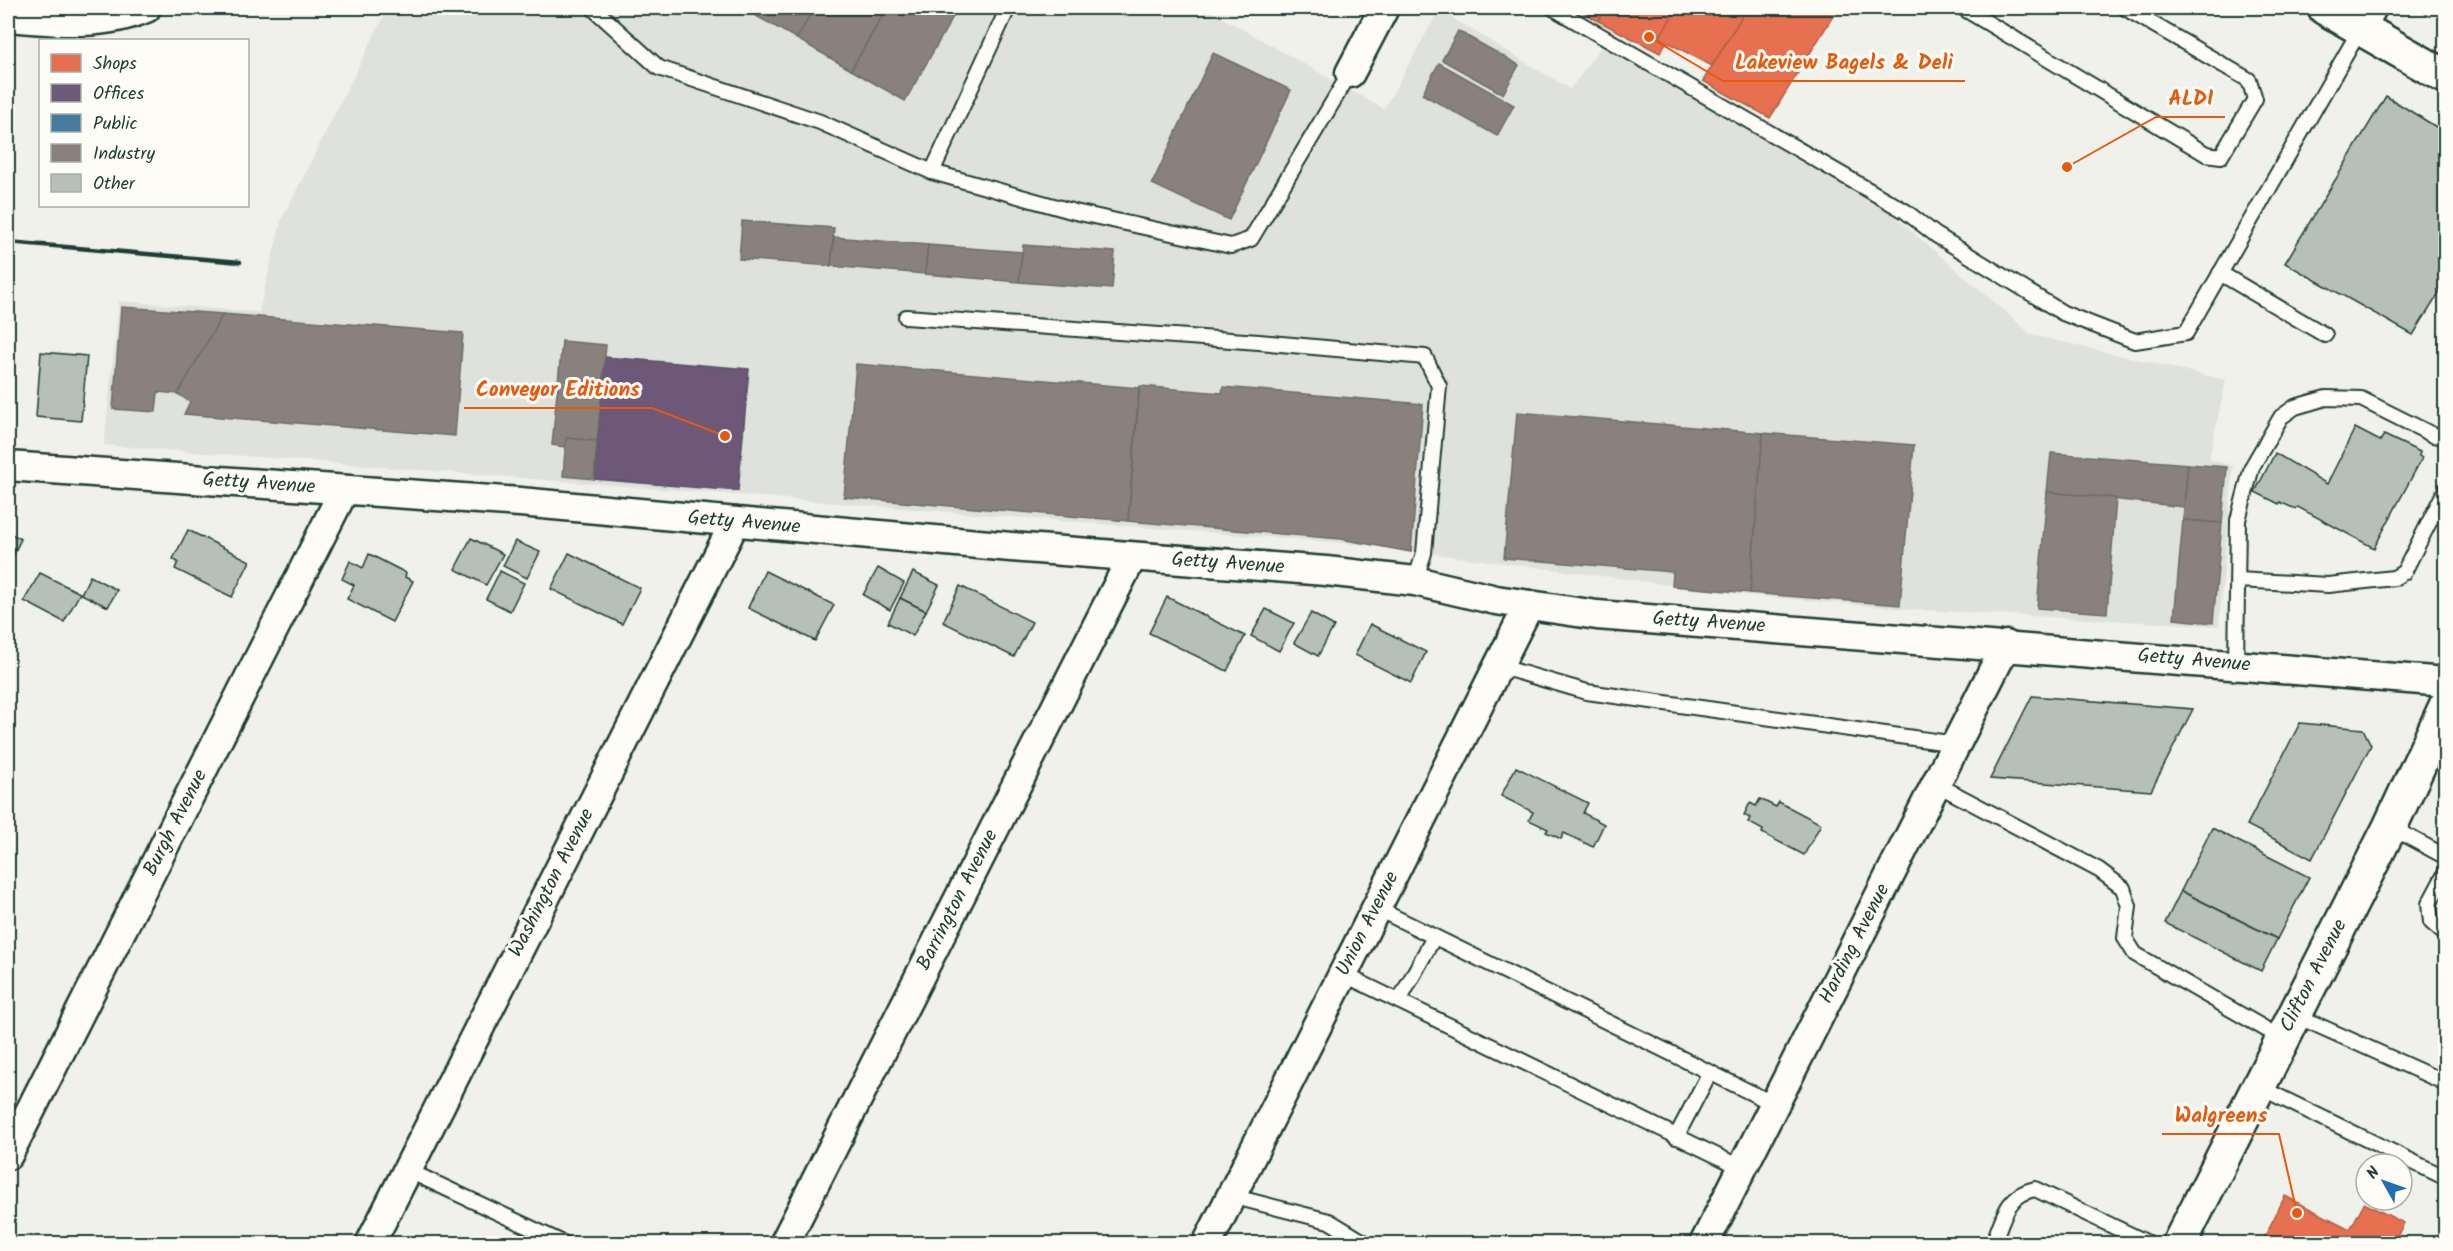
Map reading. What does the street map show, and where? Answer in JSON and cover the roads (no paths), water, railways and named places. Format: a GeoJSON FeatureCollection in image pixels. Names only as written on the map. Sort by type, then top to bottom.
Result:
{"type":"FeatureCollection","features":[{"type":"Feature","properties":{"kind":"main road"},"geometry":{"type":"LineString","coordinates":[[2325,8],[2366,18],[2445,77]]}},
{"type":"Feature","properties":{"kind":"main road","name":"Clifton Avenue"},"geometry":{"type":"LineString","coordinates":[[2179,1244],[2390,827],[2445,706]]}},
{"type":"Feature","properties":{"kind":"street"},"geometry":{"type":"LineString","coordinates":[[8,17],[90,21],[132,14],[146,8]]}},
{"type":"Feature","properties":{"kind":"street"},"geometry":{"type":"LineString","coordinates":[[1350,73],[1384,8]]}},
{"type":"Feature","properties":{"kind":"street","name":"Getty Avenue"},"geometry":{"type":"LineString","coordinates":[[8,466],[520,502],[1326,571],[1415,581],[1496,600],[1598,615],[2006,645],[2445,682]]}},
{"type":"Feature","properties":{"kind":"street","name":"Burgh Avenue"},"geometry":{"type":"LineString","coordinates":[[8,1155],[344,490]]}},
{"type":"Feature","properties":{"kind":"street","name":"Washington Avenue"},"geometry":{"type":"LineString","coordinates":[[370,1244],[735,522]]}},
{"type":"Feature","properties":{"kind":"street","name":"Barrington Avenue"},"geometry":{"type":"LineString","coordinates":[[784,1244],[1132,556]]}},
{"type":"Feature","properties":{"kind":"street","name":"Union Avenue"},"geometry":{"type":"LineString","coordinates":[[1207,1244],[1529,605]]}},
{"type":"Feature","properties":{"kind":"street","name":"Harding Avenue"},"geometry":{"type":"LineString","coordinates":[[1704,1244],[2006,645]]}},
{"type":"Feature","properties":{"kind":"lane"},"geometry":{"type":"LineString","coordinates":[[593,8],[659,68],[820,122],[932,172],[1075,212],[1231,246],[1251,239],[1350,73]]}},
{"type":"Feature","properties":{"kind":"lane"},"geometry":{"type":"LineString","coordinates":[[932,172],[1008,8]]}},
{"type":"Feature","properties":{"kind":"lane"},"geometry":{"type":"LineString","coordinates":[[1553,8],[1905,211],[1936,236],[2063,313],[2134,340],[2186,333],[2366,18]]}},
{"type":"Feature","properties":{"kind":"lane"},"geometry":{"type":"LineString","coordinates":[[1963,8],[2206,154],[2220,156],[2255,99],[2249,80],[2125,8]]}},
{"type":"Feature","properties":{"kind":"lane"},"geometry":{"type":"LineString","coordinates":[[2220,273],[2325,335]]}},
{"type":"Feature","properties":{"kind":"lane"},"geometry":{"type":"LineString","coordinates":[[906,317],[1259,342],[1425,357],[1439,386],[1424,553],[1415,581]]}},
{"type":"Feature","properties":{"kind":"lane"},"geometry":{"type":"LineString","coordinates":[[2236,665],[2238,520],[2252,467],[2281,417],[2295,407],[2325,398],[2361,399],[2433,435],[2445,437]]}},
{"type":"Feature","properties":{"kind":"lane"},"geometry":{"type":"LineString","coordinates":[[2238,580],[2328,585],[2394,578],[2404,572],[2445,489]]}},
{"type":"Feature","properties":{"kind":"lane"},"geometry":{"type":"LineString","coordinates":[[1498,666],[1587,692],[1956,744]]}},
{"type":"Feature","properties":{"kind":"lane"},"geometry":{"type":"LineString","coordinates":[[1936,784],[2099,870],[2123,888],[2129,906],[2126,938],[2135,954],[2289,1027],[2445,1083]]}},
{"type":"Feature","properties":{"kind":"lane"},"geometry":{"type":"LineString","coordinates":[[2390,827],[2445,857]]}},
{"type":"Feature","properties":{"kind":"lane"},"geometry":{"type":"LineString","coordinates":[[2445,872],[2429,904],[2431,922],[2445,935]]}},
{"type":"Feature","properties":{"kind":"lane"},"geometry":{"type":"LineString","coordinates":[[1376,908],[1774,1104]]}},
{"type":"Feature","properties":{"kind":"lane"},"geometry":{"type":"LineString","coordinates":[[1399,1002],[1434,937]]}},
{"type":"Feature","properties":{"kind":"lane"},"geometry":{"type":"LineString","coordinates":[[1343,974],[1742,1168]]}},
{"type":"Feature","properties":{"kind":"lane"},"geometry":{"type":"LineString","coordinates":[[1676,1137],[1710,1072]]}},
{"type":"Feature","properties":{"kind":"lane"},"geometry":{"type":"LineString","coordinates":[[2259,1087],[2445,1178]]}},
{"type":"Feature","properties":{"kind":"lane"},"geometry":{"type":"LineString","coordinates":[[407,1170],[564,1244]]}},
{"type":"Feature","properties":{"kind":"lane"},"geometry":{"type":"LineString","coordinates":[[1993,1244],[2011,1201],[2021,1192],[2035,1189],[2150,1244]]}},
{"type":"Feature","properties":{"kind":"lane"},"geometry":{"type":"LineString","coordinates":[[1231,1196],[1329,1221],[1367,1244]]}},
{"type":"Feature","properties":{"kind":"railway"},"geometry":{"type":"LineString","coordinates":[[8,242],[240,262]]}},
{"type":"Feature","properties":{"kind":"place","name":"Lakeview Bagels & Deli"},"geometry":{"type":"Point","coordinates":[1649,37]}},
{"type":"Feature","properties":{"kind":"place","name":"ALDI"},"geometry":{"type":"Point","coordinates":[2067,167]}},
{"type":"Feature","properties":{"kind":"place","name":"Conveyor Editions"},"geometry":{"type":"Point","coordinates":[725,436]}},
{"type":"Feature","properties":{"kind":"place","name":"Walgreens"},"geometry":{"type":"Point","coordinates":[2297,1213]}}]}
